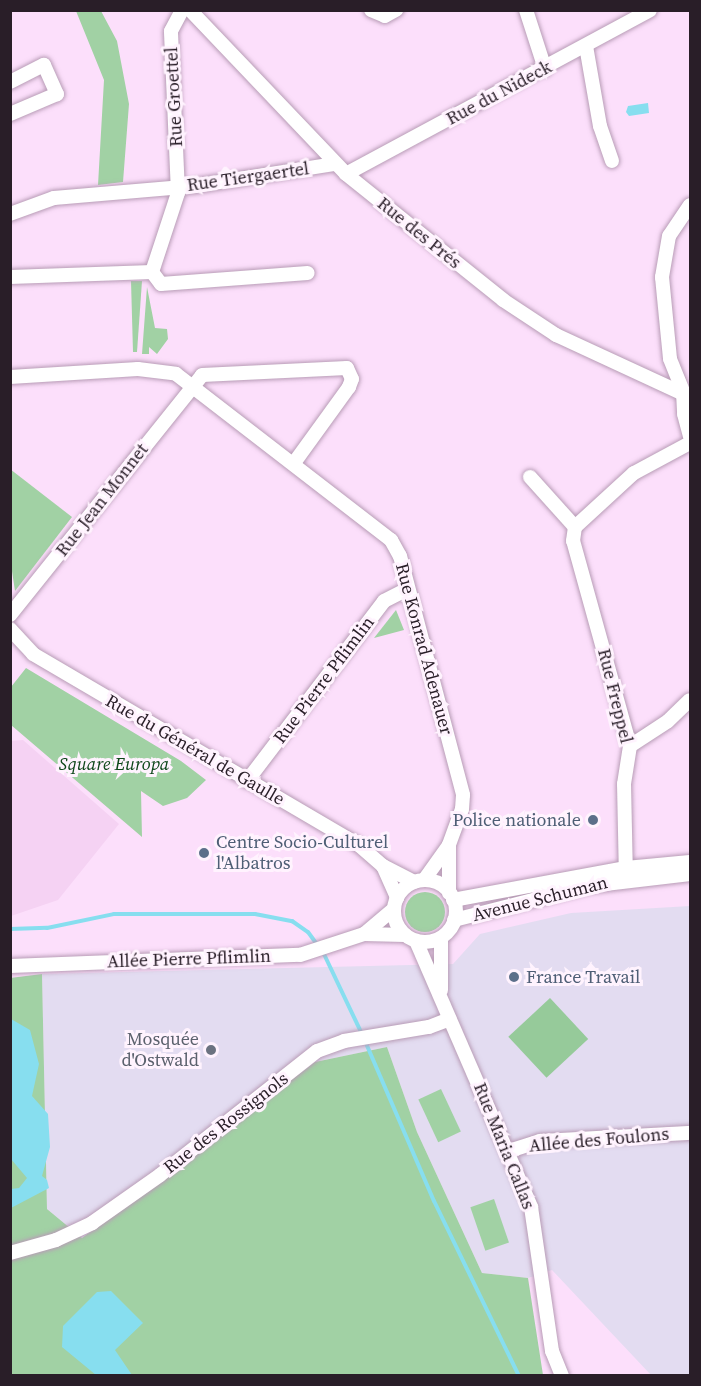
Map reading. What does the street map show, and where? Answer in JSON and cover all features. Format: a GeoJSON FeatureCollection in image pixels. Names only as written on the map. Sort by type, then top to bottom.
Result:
{"type":"FeatureCollection","features":[{"type":"Feature","properties":{"kind":"street","name":"Rue Groettel"},"geometry":{"type":"LineString","coordinates":[[178,186],[171,31],[182,10]]}},
{"type":"Feature","properties":{"kind":"street","name":"Rue des Prés"},"geometry":{"type":"LineString","coordinates":[[190,10],[335,164],[503,300],[556,335],[650,381],[688,392]]}},
{"type":"Feature","properties":{"kind":"street"},"geometry":{"type":"LineString","coordinates":[[371,10],[386,16],[396,10]]}},
{"type":"Feature","properties":{"kind":"street"},"geometry":{"type":"LineString","coordinates":[[526,10],[545,69]]}},
{"type":"Feature","properties":{"kind":"street","name":"Rue du Nideck"},"geometry":{"type":"LineString","coordinates":[[346,174],[545,69],[650,10]]}},
{"type":"Feature","properties":{"kind":"street"},"geometry":{"type":"LineString","coordinates":[[586,46],[600,126],[612,161]]}},
{"type":"Feature","properties":{"kind":"street"},"geometry":{"type":"LineString","coordinates":[[10,82],[44,65],[57,94],[10,114]]}},
{"type":"Feature","properties":{"kind":"street","name":"Rue Tiergaertel"},"geometry":{"type":"LineString","coordinates":[[152,272],[159,260],[178,186],[335,164]]}},
{"type":"Feature","properties":{"kind":"street"},"geometry":{"type":"LineString","coordinates":[[10,214],[54,198],[178,186]]}},
{"type":"Feature","properties":{"kind":"street"},"geometry":{"type":"LineString","coordinates":[[690,205],[669,237],[662,277],[669,359],[688,392],[684,414],[690,436]]}},
{"type":"Feature","properties":{"kind":"street"},"geometry":{"type":"LineString","coordinates":[[10,277],[152,272],[161,284],[308,273]]}},
{"type":"Feature","properties":{"kind":"street"},"geometry":{"type":"LineString","coordinates":[[192,385],[202,375],[347,368],[352,379],[349,387],[294,463]]}},
{"type":"Feature","properties":{"kind":"street","name":"Rue Konrad Adenauer"},"geometry":{"type":"LineString","coordinates":[[10,377],[156,370],[176,374],[391,540],[400,556],[463,795],[462,809],[449,844],[419,881]]}},
{"type":"Feature","properties":{"kind":"street","name":"Rue Jean Monnet"},"geometry":{"type":"LineString","coordinates":[[10,615],[192,385]]}},
{"type":"Feature","properties":{"kind":"street"},"geometry":{"type":"LineString","coordinates":[[530,477],[576,527],[634,473],[690,443]]}},
{"type":"Feature","properties":{"kind":"street","name":"Rue Freppel"},"geometry":{"type":"LineString","coordinates":[[576,527],[573,542],[630,746],[624,784],[626,873]]}},
{"type":"Feature","properties":{"kind":"street","name":"Rue Pierre Pflimlin"},"geometry":{"type":"LineString","coordinates":[[247,781],[384,601],[408,589]]}},
{"type":"Feature","properties":{"kind":"street","name":"Rue du Général de Gaulle"},"geometry":{"type":"LineString","coordinates":[[10,629],[33,654],[360,846],[383,866],[419,881]]}},
{"type":"Feature","properties":{"kind":"street"},"geometry":{"type":"LineString","coordinates":[[630,746],[668,721],[690,700]]}},
{"type":"Feature","properties":{"kind":"street","name":"Rue Konrad Adenauer"},"geometry":{"type":"LineString","coordinates":[[449,844],[451,897]]}},
{"type":"Feature","properties":{"kind":"street","name":"Avenue Schuman"},"geometry":{"type":"LineString","coordinates":[[451,897],[690,862]]}},
{"type":"Feature","properties":{"kind":"street","name":"Rue du Général de Gaulle"},"geometry":{"type":"LineString","coordinates":[[383,866],[395,904]]}},
{"type":"Feature","properties":{"kind":"street","name":"Avenue Schuman"},"geometry":{"type":"LineString","coordinates":[[454,920],[626,873],[690,874]]}},
{"type":"Feature","properties":{"kind":"street"},"geometry":{"type":"LineString","coordinates":[[419,881],[442,886],[451,897],[454,920],[441,938],[411,938],[399,928],[395,904],[419,881]]}},
{"type":"Feature","properties":{"kind":"street","name":"Allée Pierre Pflimlin"},"geometry":{"type":"LineString","coordinates":[[10,966],[300,955],[364,934],[395,904]]}},
{"type":"Feature","properties":{"kind":"street","name":"Allée Pierre Pflimlin"},"geometry":{"type":"LineString","coordinates":[[364,934],[411,938]]}},
{"type":"Feature","properties":{"kind":"street","name":"Rue Maria Callas"},"geometry":{"type":"LineString","coordinates":[[411,938],[441,992],[450,1019],[509,1151],[531,1207],[552,1351],[562,1376]]}},
{"type":"Feature","properties":{"kind":"street","name":"Rue Maria Callas"},"geometry":{"type":"LineString","coordinates":[[441,938],[441,992]]}},
{"type":"Feature","properties":{"kind":"street","name":"Rue des Rossignols"},"geometry":{"type":"LineString","coordinates":[[10,1253],[56,1240],[92,1223],[160,1176],[317,1052],[364,1038],[429,1027],[450,1019]]}},
{"type":"Feature","properties":{"kind":"street","name":"Allée des Foulons"},"geometry":{"type":"LineString","coordinates":[[509,1151],[540,1141],[690,1133]]}},
{"type":"Feature","properties":{"kind":"shaded area"},"geometry":{"type":"Polygon","coordinates":[[[23,740],[119,824],[58,900],[11,916],[11,741],[23,740]]]}},
{"type":"Feature","properties":{"kind":"shaded area"},"geometry":{"type":"Polygon","coordinates":[[[690,906],[690,1375],[651,1375],[552,1270],[528,1278],[482,1273],[417,1132],[387,1047],[315,1062],[82,1238],[47,1209],[42,974],[453,964],[480,934],[571,913],[690,906]]]}},
{"type":"Feature","properties":{"kind":"green space"},"geometry":{"type":"Polygon","coordinates":[[[76,11],[101,11],[117,41],[129,104],[123,182],[98,185],[104,80],[76,11]]]}},
{"type":"Feature","properties":{"kind":"green space"},"geometry":{"type":"Polygon","coordinates":[[[131,281],[142,281],[137,352],[133,352],[131,281]]]}},
{"type":"Feature","properties":{"kind":"green space"},"geometry":{"type":"Polygon","coordinates":[[[147,287],[155,328],[167,329],[168,339],[157,354],[149,347],[149,354],[142,354],[147,287]]]}},
{"type":"Feature","properties":{"kind":"green space"},"geometry":{"type":"Polygon","coordinates":[[[10,469],[72,517],[15,591],[10,558],[10,469]]]}},
{"type":"Feature","properties":{"kind":"green space"},"geometry":{"type":"Polygon","coordinates":[[[396,610],[404,630],[374,638],[396,610]]]}},
{"type":"Feature","properties":{"kind":"green space","name":"Square Europa"},"geometry":{"type":"Polygon","coordinates":[[[26,668],[181,761],[206,780],[187,798],[163,806],[141,791],[142,837],[11,725],[11,687],[26,668]]]}},
{"type":"Feature","properties":{"kind":"green space"},"geometry":{"type":"Polygon","coordinates":[[[425,892],[439,898],[445,912],[439,926],[425,932],[411,926],[405,912],[411,898],[425,892]]]}},
{"type":"Feature","properties":{"kind":"green space"},"geometry":{"type":"Polygon","coordinates":[[[42,974],[47,1209],[82,1238],[315,1062],[387,1047],[417,1132],[482,1273],[528,1278],[543,1375],[11,1375],[10,978],[42,974]]]}},
{"type":"Feature","properties":{"kind":"green space"},"geometry":{"type":"Polygon","coordinates":[[[550,998],[588,1039],[547,1078],[508,1037],[550,998]]]}},
{"type":"Feature","properties":{"kind":"green space"},"geometry":{"type":"Polygon","coordinates":[[[441,1089],[461,1132],[438,1142],[418,1100],[441,1089]]]}},
{"type":"Feature","properties":{"kind":"green space"},"geometry":{"type":"Polygon","coordinates":[[[494,1199],[509,1242],[485,1251],[470,1207],[494,1199]]]}},
{"type":"Feature","properties":{"kind":"water"},"geometry":{"type":"Polygon","coordinates":[[[648,103],[649,113],[629,116],[626,112],[628,106],[648,103]]]}},
{"type":"Feature","properties":{"kind":"water"},"geometry":{"type":"Polygon","coordinates":[[[11,1019],[30,1030],[39,1064],[32,1096],[48,1114],[50,1147],[42,1176],[47,1180],[49,1188],[11,1208],[11,1189],[19,1188],[27,1178],[11,1159],[11,1019]]]}},
{"type":"Feature","properties":{"kind":"water"},"geometry":{"type":"Polygon","coordinates":[[[111,1291],[143,1323],[115,1350],[132,1375],[96,1375],[62,1347],[63,1326],[97,1292],[111,1291]]]}},
{"type":"Feature","properties":{"kind":"waterway"},"geometry":{"type":"LineString","coordinates":[[10,929],[47,928],[114,914],[255,914],[292,921],[308,932],[318,946]]}},
{"type":"Feature","properties":{"kind":"waterway"},"geometry":{"type":"LineString","coordinates":[[323,952],[362,1034]]}},
{"type":"Feature","properties":{"kind":"waterway"},"geometry":{"type":"LineString","coordinates":[[365,1041],[434,1201],[519,1376]]}},
{"type":"Feature","properties":{"kind":"place","name":"Police nationale"},"geometry":{"type":"Point","coordinates":[593,820]}},
{"type":"Feature","properties":{"kind":"place","name":"Centre Socio-Culturel l'Albatros"},"geometry":{"type":"Point","coordinates":[204,853]}},
{"type":"Feature","properties":{"kind":"place","name":"France Travail"},"geometry":{"type":"Point","coordinates":[514,977]}},
{"type":"Feature","properties":{"kind":"place","name":"Mosquée d'Ostwald"},"geometry":{"type":"Point","coordinates":[211,1050]}}]}
